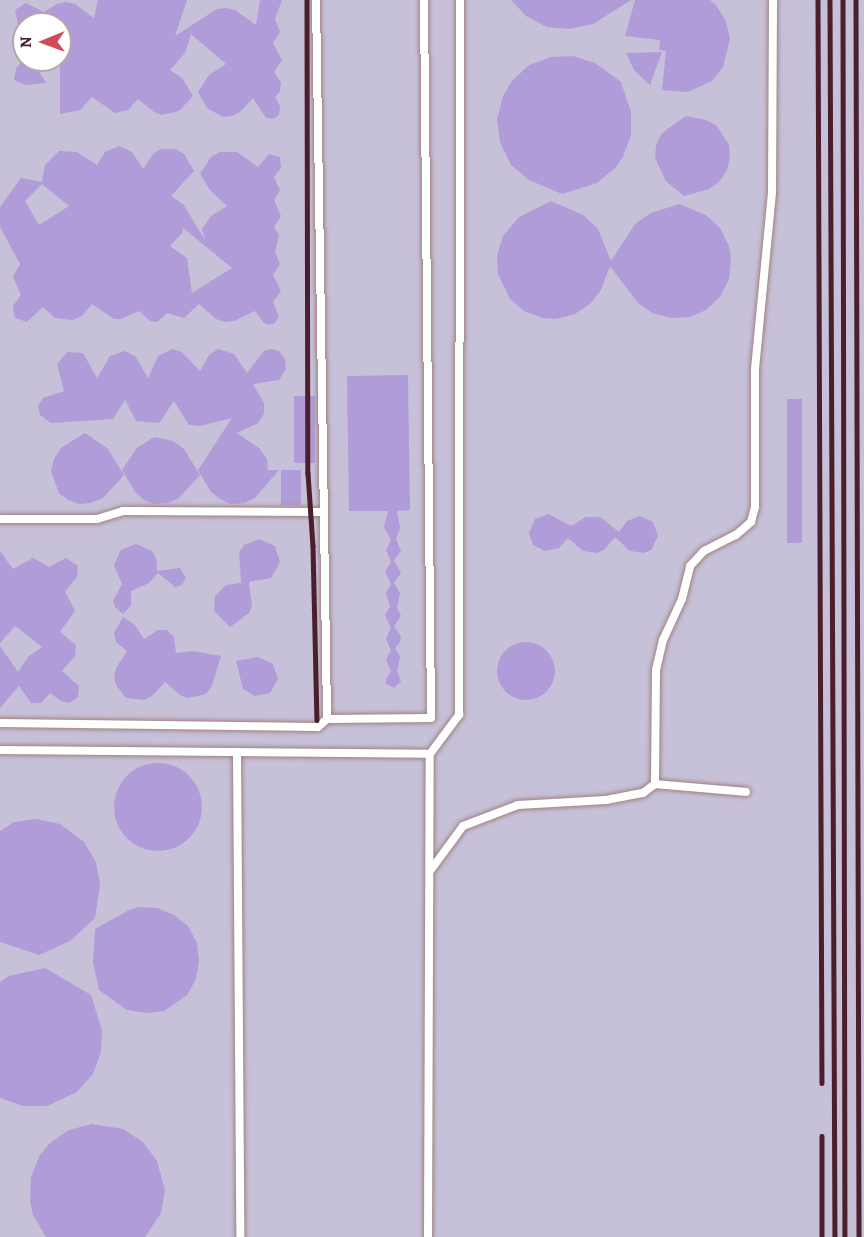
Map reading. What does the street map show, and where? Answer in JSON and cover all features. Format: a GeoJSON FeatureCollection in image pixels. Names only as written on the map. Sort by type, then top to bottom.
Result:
{"type":"FeatureCollection","features":[{"type":"Feature","properties":{"kind":"lane"},"geometry":{"type":"LineString","coordinates":[[316,0],[327,719]]}},
{"type":"Feature","properties":{"kind":"lane"},"geometry":{"type":"LineString","coordinates":[[0,723],[318,727],[327,719],[431,718],[424,0]]}},
{"type":"Feature","properties":{"kind":"lane"},"geometry":{"type":"LineString","coordinates":[[428,1237],[430,754],[459,715],[460,0]]}},
{"type":"Feature","properties":{"kind":"lane"},"geometry":{"type":"LineString","coordinates":[[655,784],[656,670],[663,640],[682,599],[690,566],[704,551],[736,535],[751,522],[755,507],[755,369],[771,193],[773,0]]}},
{"type":"Feature","properties":{"kind":"lane"},"geometry":{"type":"LineString","coordinates":[[0,519],[97,519],[123,511],[324,512]]}},
{"type":"Feature","properties":{"kind":"lane"},"geometry":{"type":"LineString","coordinates":[[0,750],[430,754]]}},
{"type":"Feature","properties":{"kind":"lane"},"geometry":{"type":"LineString","coordinates":[[237,752],[240,1237]]}},
{"type":"Feature","properties":{"kind":"lane"},"geometry":{"type":"LineString","coordinates":[[430,871],[463,826],[518,805],[606,800],[643,794],[655,784],[746,792]]}},
{"type":"Feature","properties":{"kind":"shaded area"},"geometry":{"type":"Polygon","coordinates":[[[0,0],[864,0],[864,1237],[0,1237],[0,0]]]}},
{"type":"Feature","properties":{"kind":"building"},"geometry":{"type":"Polygon","coordinates":[[[98,0],[187,0],[175,36],[217,9],[235,10],[256,25],[260,0],[282,0],[275,19],[280,32],[273,43],[282,60],[274,72],[281,83],[280,91],[275,97],[280,106],[279,115],[273,119],[266,118],[253,98],[240,112],[232,116],[223,117],[207,108],[198,92],[209,75],[226,64],[191,34],[185,53],[170,70],[182,78],[193,96],[179,111],[162,115],[154,112],[138,99],[128,110],[115,113],[92,97],[80,110],[60,114],[60,72],[72,72],[72,12],[44,12],[57,4],[66,2],[75,4],[94,18],[98,0]]]}},
{"type":"Feature","properties":{"kind":"building"},"geometry":{"type":"Polygon","coordinates":[[[511,0],[631,0],[593,24],[569,29],[547,27],[526,16],[511,0]]]}},
{"type":"Feature","properties":{"kind":"building"},"geometry":{"type":"Polygon","coordinates":[[[635,0],[710,0],[716,5],[726,21],[730,39],[723,67],[712,81],[688,92],[662,90],[666,51],[659,50],[660,40],[625,36],[635,0]]]}},
{"type":"Feature","properties":{"kind":"building"},"geometry":{"type":"Polygon","coordinates":[[[26,3],[44,12],[15,12],[15,10],[26,3]]]}},
{"type":"Feature","properties":{"kind":"building"},"geometry":{"type":"Polygon","coordinates":[[[662,52],[650,85],[634,70],[626,53],[662,52]]]}},
{"type":"Feature","properties":{"kind":"building"},"geometry":{"type":"Polygon","coordinates":[[[573,56],[595,63],[621,82],[631,112],[631,135],[623,157],[615,168],[597,183],[562,194],[529,180],[511,165],[500,142],[497,119],[503,96],[512,81],[529,65],[551,57],[573,56]]]}},
{"type":"Feature","properties":{"kind":"building"},"geometry":{"type":"Polygon","coordinates":[[[15,72],[39,72],[46,83],[25,85],[14,80],[15,72]]]}},
{"type":"Feature","properties":{"kind":"building"},"geometry":{"type":"Polygon","coordinates":[[[686,116],[706,120],[717,126],[729,145],[730,158],[727,170],[720,181],[709,189],[684,196],[666,181],[655,158],[656,145],[662,133],[686,116]]]}},
{"type":"Feature","properties":{"kind":"building"},"geometry":{"type":"Polygon","coordinates":[[[119,146],[132,152],[143,169],[154,153],[161,149],[176,149],[184,154],[194,171],[171,196],[183,204],[205,240],[202,229],[211,216],[227,206],[210,190],[200,174],[211,157],[220,152],[237,152],[258,167],[269,154],[280,157],[281,168],[274,177],[280,190],[274,200],[281,216],[274,227],[279,235],[275,252],[280,264],[273,275],[281,291],[273,302],[279,316],[275,323],[269,325],[264,323],[255,311],[234,321],[225,322],[216,319],[199,304],[184,318],[167,313],[157,322],[150,321],[139,311],[121,319],[114,319],[92,304],[82,316],[73,320],[55,318],[43,307],[27,322],[15,318],[13,306],[21,295],[13,277],[20,264],[0,227],[0,207],[21,178],[42,182],[45,165],[59,151],[77,152],[97,165],[105,152],[119,146]],[[42,184],[25,201],[39,225],[69,206],[42,184]],[[182,227],[183,232],[170,246],[187,258],[192,293],[232,268],[182,227]]]}},
{"type":"Feature","properties":{"kind":"building"},"geometry":{"type":"Polygon","coordinates":[[[551,201],[583,215],[598,229],[611,261],[635,224],[651,213],[679,204],[706,215],[720,228],[729,246],[731,260],[729,279],[720,297],[706,310],[690,317],[671,318],[652,313],[638,303],[610,266],[601,290],[591,303],[575,314],[556,319],[543,318],[524,311],[510,299],[498,274],[497,255],[503,236],[519,217],[551,201]]]}},
{"type":"Feature","properties":{"kind":"building"},"geometry":{"type":"Polygon","coordinates":[[[172,349],[182,352],[200,371],[209,355],[218,349],[234,354],[247,373],[264,351],[271,349],[279,351],[285,359],[286,369],[279,380],[253,384],[264,403],[264,414],[258,423],[237,433],[260,449],[267,459],[268,470],[279,470],[255,498],[244,503],[231,504],[220,499],[211,492],[198,470],[232,418],[200,426],[189,425],[174,401],[159,423],[136,421],[125,400],[113,419],[51,423],[40,415],[38,406],[43,398],[64,391],[57,364],[67,352],[83,353],[97,378],[110,356],[125,351],[135,356],[148,378],[158,356],[172,349]]]}},
{"type":"Feature","properties":{"kind":"building"},"geometry":{"type":"Polygon","coordinates":[[[408,375],[410,510],[397,511],[400,528],[396,539],[401,551],[394,560],[401,573],[394,583],[400,593],[397,608],[401,616],[394,626],[401,636],[395,648],[400,657],[397,671],[401,681],[394,688],[386,684],[391,671],[386,660],[391,650],[386,639],[391,628],[385,615],[390,606],[386,593],[391,584],[385,572],[391,562],[386,550],[391,540],[384,527],[388,511],[349,511],[347,376],[408,375]]]}},
{"type":"Feature","properties":{"kind":"building"},"geometry":{"type":"Polygon","coordinates":[[[294,396],[315,396],[315,463],[294,463],[294,396]]]}},
{"type":"Feature","properties":{"kind":"building"},"geometry":{"type":"Polygon","coordinates":[[[787,399],[802,399],[802,543],[787,543],[787,399]]]}},
{"type":"Feature","properties":{"kind":"building"},"geometry":{"type":"Polygon","coordinates":[[[85,433],[108,449],[124,475],[103,498],[91,503],[79,504],[59,493],[51,471],[54,459],[61,448],[85,433]]]}},
{"type":"Feature","properties":{"kind":"building"},"geometry":{"type":"Polygon","coordinates":[[[154,437],[173,441],[184,449],[200,475],[179,498],[168,503],[155,504],[144,500],[135,492],[122,470],[137,448],[154,437]]]}},
{"type":"Feature","properties":{"kind":"building"},"geometry":{"type":"Polygon","coordinates":[[[281,470],[301,470],[301,505],[281,505],[281,470]]]}},
{"type":"Feature","properties":{"kind":"building"},"geometry":{"type":"Polygon","coordinates":[[[548,514],[571,526],[586,517],[600,517],[619,532],[627,521],[640,516],[653,522],[658,536],[651,550],[644,553],[630,551],[615,537],[604,550],[597,553],[583,551],[568,538],[559,548],[545,551],[533,545],[529,533],[535,519],[548,514]]]}},
{"type":"Feature","properties":{"kind":"building"},"geometry":{"type":"Polygon","coordinates":[[[259,539],[275,546],[280,562],[271,578],[249,582],[252,606],[249,613],[230,627],[214,611],[215,596],[226,585],[246,582],[241,582],[239,552],[244,545],[259,539]]]}},
{"type":"Feature","properties":{"kind":"building"},"geometry":{"type":"Polygon","coordinates":[[[136,544],[152,551],[156,558],[157,571],[180,568],[186,578],[182,585],[175,587],[158,573],[149,583],[131,591],[131,606],[123,614],[115,607],[113,601],[122,584],[114,565],[121,550],[136,544]]]}},
{"type":"Feature","properties":{"kind":"building"},"geometry":{"type":"Polygon","coordinates":[[[0,551],[13,569],[33,558],[49,567],[66,558],[78,566],[77,577],[65,591],[75,611],[60,632],[76,645],[75,656],[62,671],[79,686],[78,697],[70,703],[61,701],[50,693],[41,703],[31,703],[19,686],[0,708],[0,646],[18,672],[28,657],[42,647],[15,626],[0,643],[0,551]]]}},
{"type":"Feature","properties":{"kind":"building"},"geometry":{"type":"Polygon","coordinates":[[[123,617],[135,625],[144,639],[158,630],[167,630],[174,637],[176,653],[192,651],[221,656],[212,686],[206,694],[188,698],[180,695],[165,682],[152,696],[144,700],[126,698],[116,685],[114,677],[116,668],[127,651],[116,642],[114,633],[123,617]]]}},
{"type":"Feature","properties":{"kind":"building"},"geometry":{"type":"Polygon","coordinates":[[[526,642],[542,647],[550,655],[555,671],[550,687],[542,695],[526,700],[510,695],[502,687],[497,671],[502,655],[510,647],[526,642]]]}},
{"type":"Feature","properties":{"kind":"building"},"geometry":{"type":"Polygon","coordinates":[[[258,657],[273,664],[278,679],[270,693],[255,696],[243,689],[236,661],[258,657]]]}},
{"type":"Feature","properties":{"kind":"building"},"geometry":{"type":"Polygon","coordinates":[[[158,763],[175,767],[189,776],[198,790],[202,807],[198,824],[189,838],[175,847],[158,851],[141,847],[127,838],[118,824],[114,807],[118,790],[127,776],[141,767],[158,763]]]}},
{"type":"Feature","properties":{"kind":"building"},"geometry":{"type":"Polygon","coordinates":[[[37,819],[60,824],[84,842],[96,862],[100,885],[95,918],[70,941],[39,955],[0,942],[0,831],[14,822],[37,819]]]}},
{"type":"Feature","properties":{"kind":"building"},"geometry":{"type":"Polygon","coordinates":[[[139,907],[157,908],[174,915],[188,926],[197,943],[199,961],[196,979],[187,995],[164,1011],[146,1013],[127,1010],[99,990],[93,962],[95,929],[139,907]]]}},
{"type":"Feature","properties":{"kind":"building"},"geometry":{"type":"Polygon","coordinates":[[[45,968],[91,995],[102,1030],[101,1052],[93,1074],[77,1092],[47,1106],[23,1106],[0,1098],[0,982],[9,976],[45,968]]]}},
{"type":"Feature","properties":{"kind":"building"},"geometry":{"type":"Polygon","coordinates":[[[92,1124],[123,1129],[143,1142],[157,1161],[165,1190],[161,1213],[145,1237],[46,1237],[33,1215],[30,1201],[31,1177],[40,1155],[50,1143],[69,1130],[92,1124]]]}},
{"type":"Feature","properties":{"kind":"railway"},"geometry":{"type":"LineString","coordinates":[[307,0],[308,473],[313,546],[317,720]]}},
{"type":"Feature","properties":{"kind":"railway"},"geometry":{"type":"LineString","coordinates":[[818,0],[822,1083]]}},
{"type":"Feature","properties":{"kind":"railway"},"geometry":{"type":"LineString","coordinates":[[830,0],[835,1237]]}},
{"type":"Feature","properties":{"kind":"railway"},"geometry":{"type":"LineString","coordinates":[[843,0],[845,1237]]}},
{"type":"Feature","properties":{"kind":"railway"},"geometry":{"type":"LineString","coordinates":[[856,0],[859,1237]]}},
{"type":"Feature","properties":{"kind":"railway"},"geometry":{"type":"LineString","coordinates":[[822,1136],[822,1237]]}}]}
